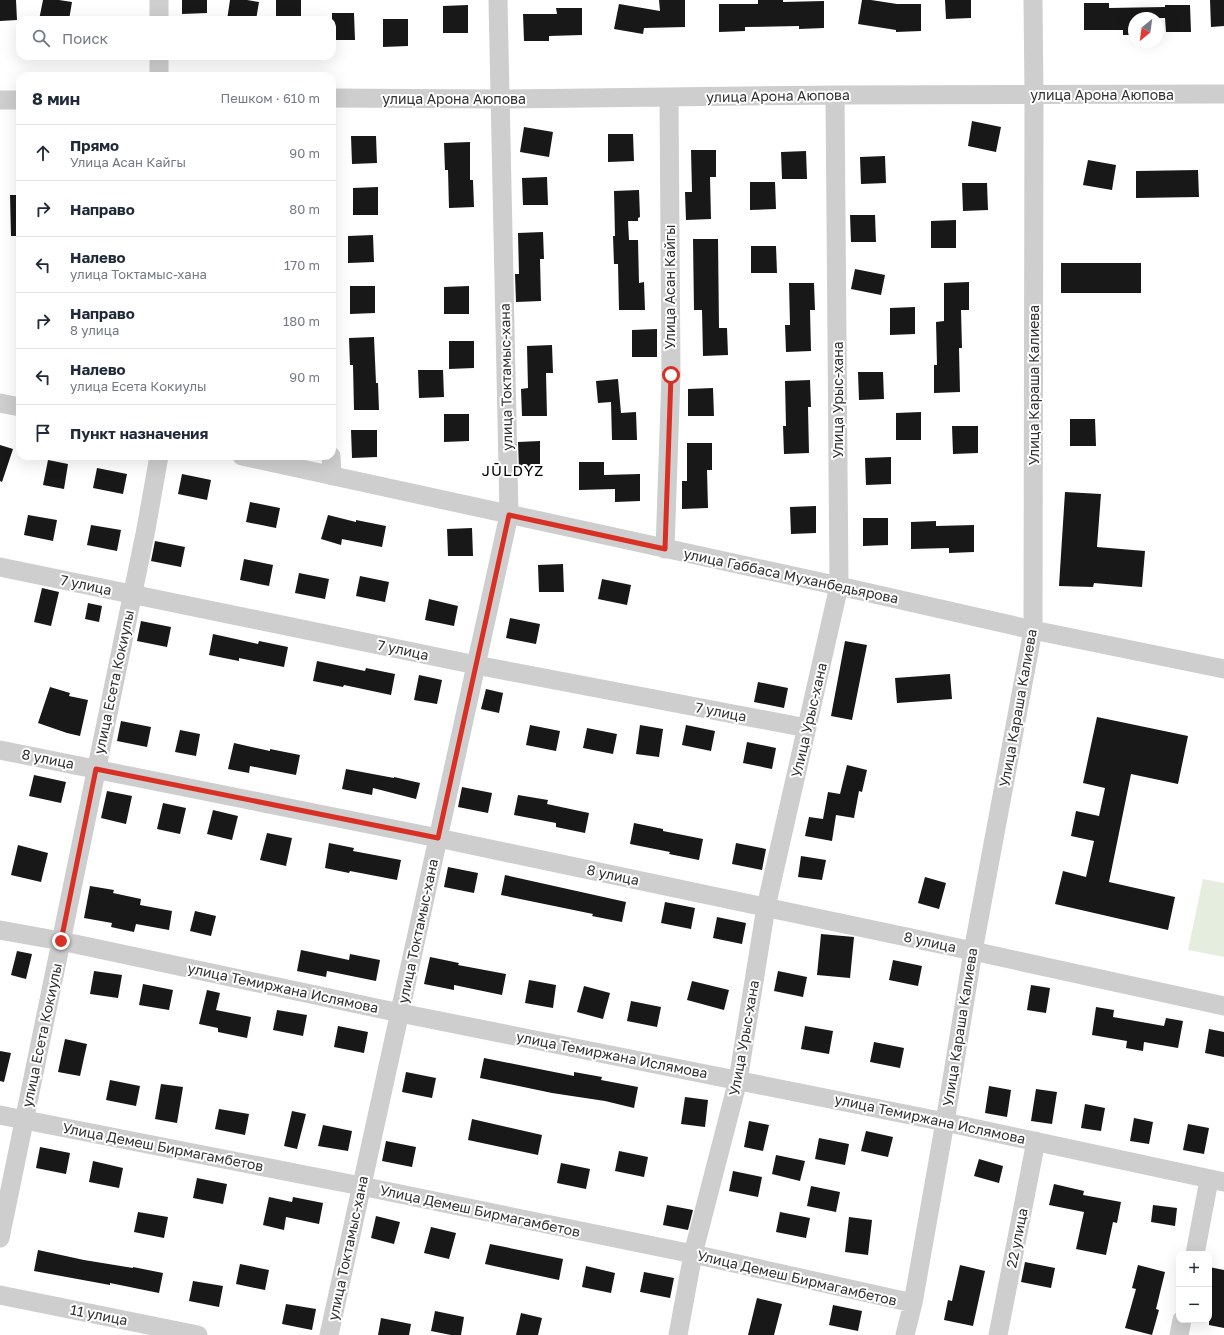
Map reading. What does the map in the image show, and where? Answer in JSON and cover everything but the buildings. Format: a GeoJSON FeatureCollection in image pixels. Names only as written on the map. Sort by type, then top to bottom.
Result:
{"type":"FeatureCollection","features":[{"type":"Feature","properties":{"kind":"street"},"geometry":{"type":"LineString","coordinates":[[159,0],[159,16]]}},
{"type":"Feature","properties":{"kind":"street","name":"улица Токтамыс-хана"},"geometry":{"type":"LineString","coordinates":[[329,1335],[509,515],[498,0]]}},
{"type":"Feature","properties":{"kind":"street","name":"Улица Караша Калиева"},"geometry":{"type":"LineString","coordinates":[[905,1335],[945,1122],[973,951],[1033,630],[1033,0]]}},
{"type":"Feature","properties":{"kind":"street"},"geometry":{"type":"LineString","coordinates":[[159,60],[159,72]]}},
{"type":"Feature","properties":{"kind":"street","name":"улица Арона Аюпова"},"geometry":{"type":"LineString","coordinates":[[336,98],[499,99],[835,95],[1224,94]]}},
{"type":"Feature","properties":{"kind":"street","name":"Улица Урыс-хана"},"geometry":{"type":"LineString","coordinates":[[678,1335],[693,1254],[738,1080],[766,907],[839,586],[835,95]]}},
{"type":"Feature","properties":{"kind":"street","name":"Улица Асан Кайгы"},"geometry":{"type":"LineString","coordinates":[[665,549],[671,375],[669,98]]}},
{"type":"Feature","properties":{"kind":"street"},"geometry":{"type":"LineString","coordinates":[[0,100],[16,100]]}},
{"type":"Feature","properties":{"kind":"street"},"geometry":{"type":"LineString","coordinates":[[0,403],[16,406]]}},
{"type":"Feature","properties":{"kind":"street","name":"улица Есета Кокиулы"},"geometry":{"type":"LineString","coordinates":[[0,1238],[158,460]]}},
{"type":"Feature","properties":{"kind":"street","name":"улица Габбаса Муханбедьярова"},"geometry":{"type":"LineString","coordinates":[[260,460],[839,586],[1033,630],[1224,669]]}},
{"type":"Feature","properties":{"kind":"street"},"geometry":{"type":"LineString","coordinates":[[331,460],[332,476]]}},
{"type":"Feature","properties":{"kind":"street","name":"7 улица"},"geometry":{"type":"LineString","coordinates":[[0,567],[476,665],[807,728]]}},
{"type":"Feature","properties":{"kind":"street","name":"8 улица"},"geometry":{"type":"LineString","coordinates":[[0,750],[438,838],[973,951],[1224,1006]]}},
{"type":"Feature","properties":{"kind":"street","name":"улица Темиржана Ислямова"},"geometry":{"type":"LineString","coordinates":[[0,930],[61,941],[400,1013],[945,1122],[1217,1181]]}},
{"type":"Feature","properties":{"kind":"street","name":"Улица Демеш Бирмагамбетов"},"geometry":{"type":"LineString","coordinates":[[0,1115],[361,1186],[693,1254],[912,1303]]}},
{"type":"Feature","properties":{"kind":"street","name":"22 улица"},"geometry":{"type":"LineString","coordinates":[[998,1335],[1036,1141]]}},
{"type":"Feature","properties":{"kind":"street"},"geometry":{"type":"LineString","coordinates":[[1196,1251],[1217,1181]]}},
{"type":"Feature","properties":{"kind":"street","name":"11 улица"},"geometry":{"type":"LineString","coordinates":[[0,1295],[198,1335]]}},
{"type":"Feature","properties":{"kind":"street"},"geometry":{"type":"LineString","coordinates":[[1179,1335],[1181,1323]]}},
{"type":"Feature","properties":{"kind":"green space"},"geometry":{"type":"Polygon","coordinates":[[[1203,879],[1224,883],[1224,957],[1188,950],[1203,879]]]}},
{"type":"Feature","properties":{"kind":"district","name":"JŪLDYZ"},"geometry":{"type":"Point","coordinates":[513,471]}},
{"type":"Feature","properties":{"kind":"route"},"geometry":{"type":"LineString","coordinates":[[61,941],[96,769],[438,838],[509,515],[665,549],[671,375]]}}]}
